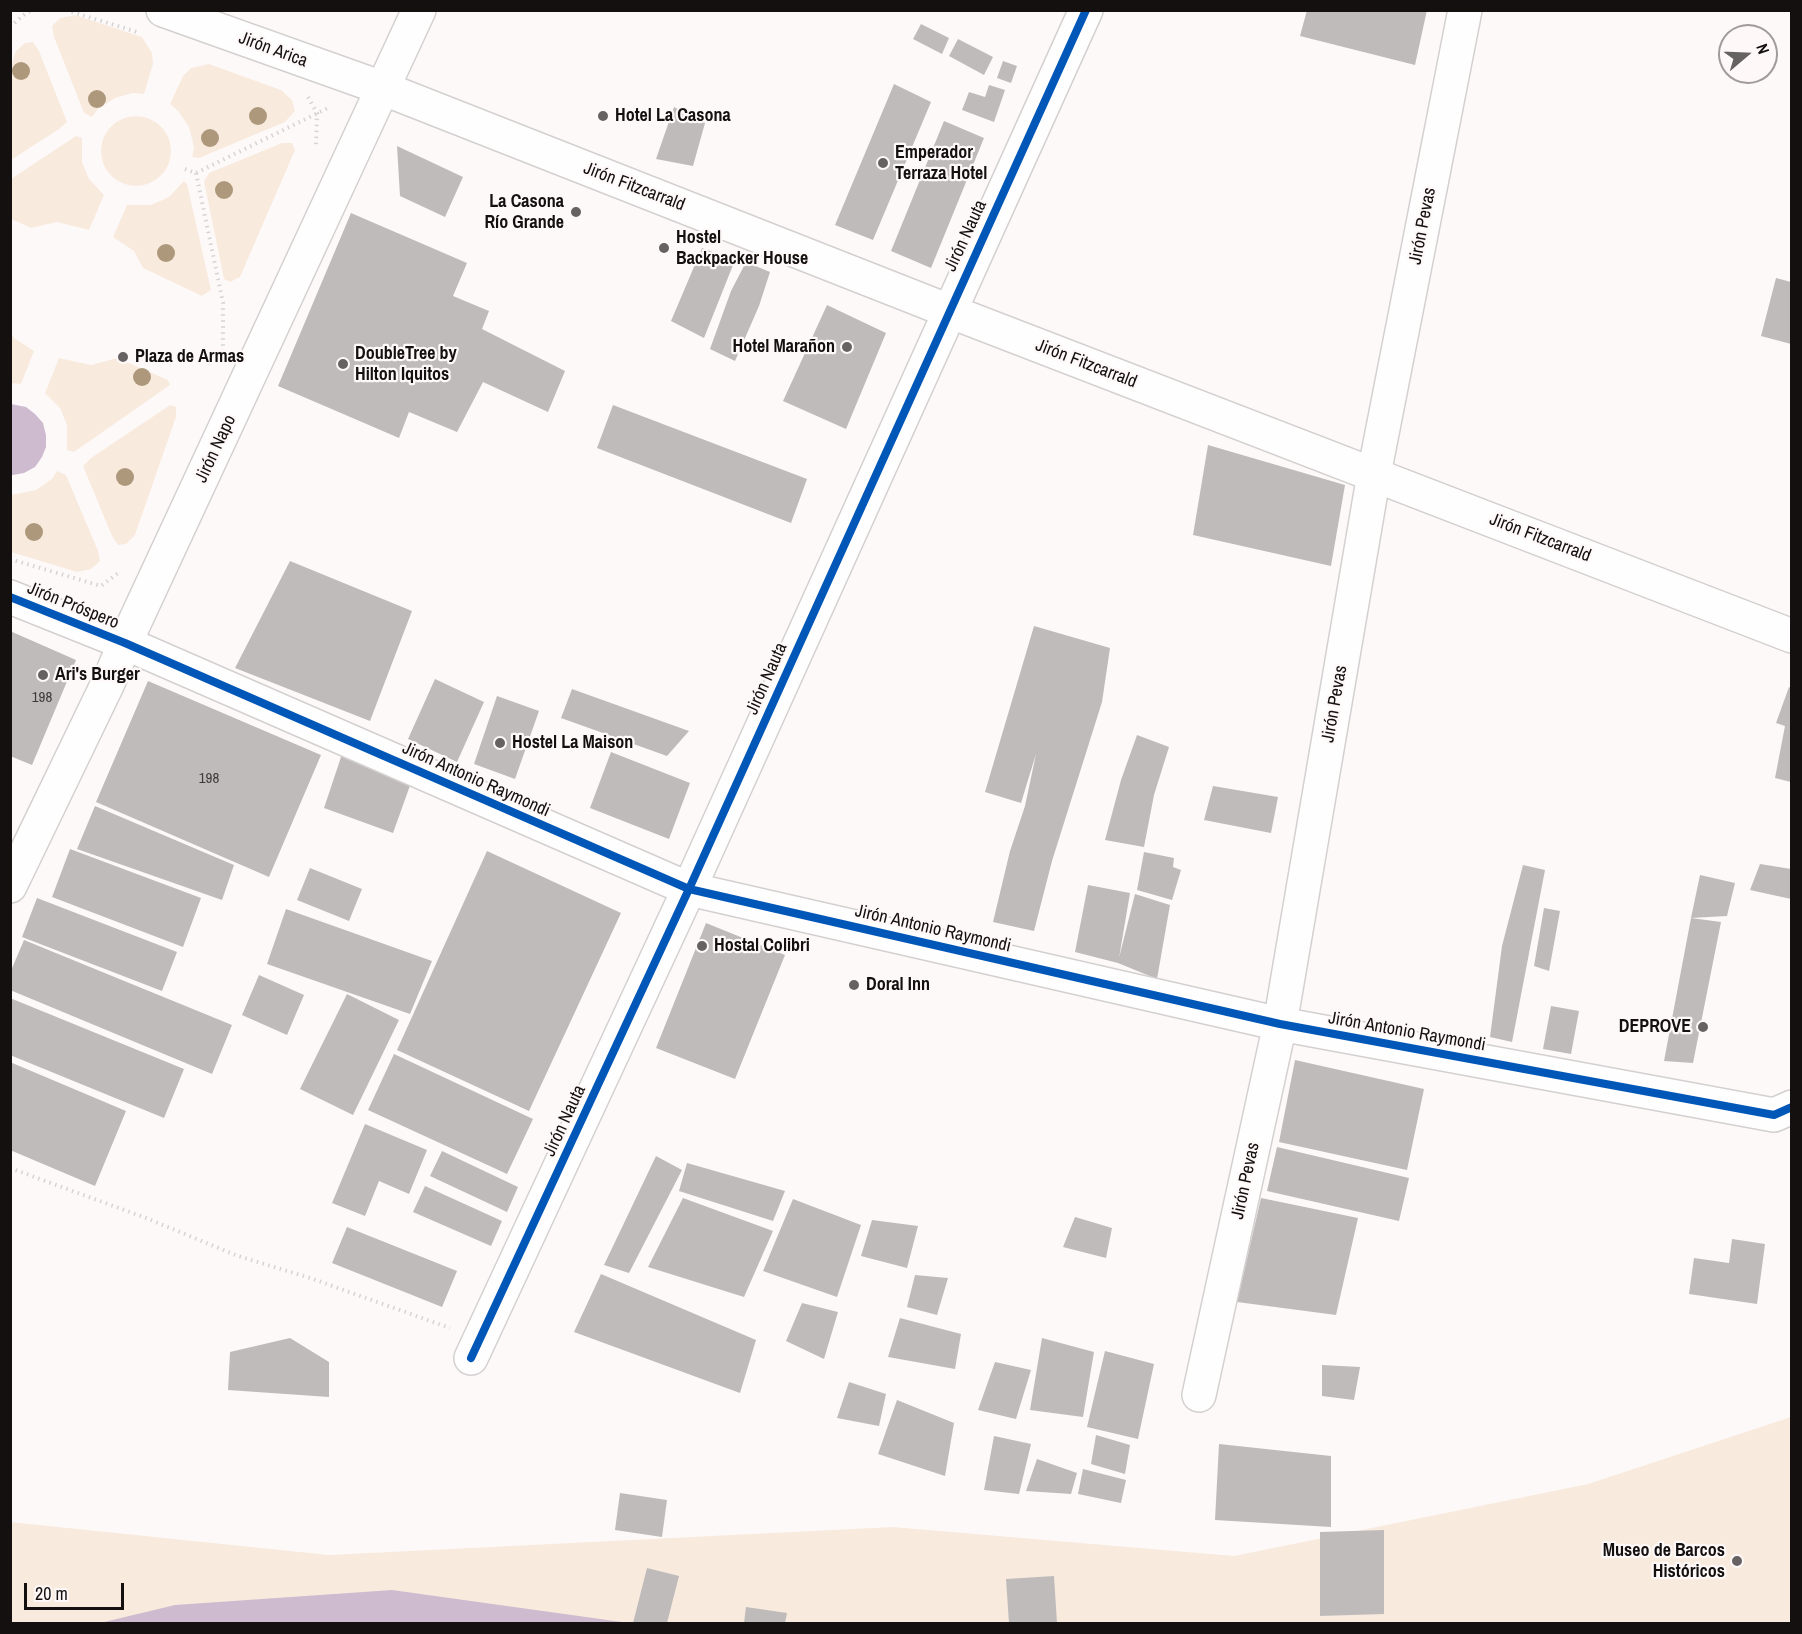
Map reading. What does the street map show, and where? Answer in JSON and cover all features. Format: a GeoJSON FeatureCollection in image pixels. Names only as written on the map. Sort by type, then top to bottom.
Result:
{"type":"FeatureCollection","features":[{"type":"Feature","properties":{"kind":"street","name":"Jirón Arica"},"geometry":{"type":"LineString","coordinates":[[163,10],[382,88]]}},
{"type":"Feature","properties":{"kind":"street","name":"Jirón Napo"},"geometry":{"type":"LineString","coordinates":[[10,886],[108,683],[419,10]]}},
{"type":"Feature","properties":{"kind":"street","name":"Jirón Nauta"},"geometry":{"type":"LineString","coordinates":[[476,1349],[689,889],[1086,10]]}},
{"type":"Feature","properties":{"kind":"street","name":"Jirón Pevas"},"geometry":{"type":"LineString","coordinates":[[1199,1395],[1280,1024],[1374,474],[1465,10]]}},
{"type":"Feature","properties":{"kind":"street","name":"Jirón Fitzcarrald"},"geometry":{"type":"LineString","coordinates":[[382,88],[949,311],[1791,636]]}},
{"type":"Feature","properties":{"kind":"street","name":"Jirón Próspero"},"geometry":{"type":"LineString","coordinates":[[10,597],[125,643]]}},
{"type":"Feature","properties":{"kind":"street","name":"Jirón Antonio Raymondi"},"geometry":{"type":"LineString","coordinates":[[125,643],[689,889],[1280,1024],[1783,1111]]}},
{"type":"Feature","properties":{"kind":"path"},"geometry":{"type":"LineString","coordinates":[[10,27],[26,12],[33,10]]}},
{"type":"Feature","properties":{"kind":"path"},"geometry":{"type":"LineString","coordinates":[[66,10],[140,33]]}},
{"type":"Feature","properties":{"kind":"path"},"geometry":{"type":"LineString","coordinates":[[306,92],[317,113],[316,151]]}},
{"type":"Feature","properties":{"kind":"path"},"geometry":{"type":"LineString","coordinates":[[185,169],[196,173],[330,107]]}},
{"type":"Feature","properties":{"kind":"path"},"geometry":{"type":"LineString","coordinates":[[196,173],[223,303],[224,350],[228,340]]}},
{"type":"Feature","properties":{"kind":"path"},"geometry":{"type":"LineString","coordinates":[[10,559],[101,586],[117,575],[122,564]]}},
{"type":"Feature","properties":{"kind":"path"},"geometry":{"type":"LineString","coordinates":[[10,1168],[146,1218],[238,1256],[310,1278],[476,1349]]}},
{"type":"Feature","properties":{"kind":"shaded area"},"geometry":{"type":"Polygon","coordinates":[[[75,15],[142,37],[152,53],[153,64],[144,94],[133,93],[115,98],[98,109],[92,117],[84,113],[54,37],[52,26],[60,18],[75,15]]]}},
{"type":"Feature","properties":{"kind":"shaded area"},"geometry":{"type":"Polygon","coordinates":[[[33,42],[39,51],[67,122],[11,160],[11,67],[16,51],[25,43],[33,42]]]}},
{"type":"Feature","properties":{"kind":"shaded area"},"geometry":{"type":"Polygon","coordinates":[[[209,64],[281,90],[292,100],[295,111],[285,122],[199,158],[192,157],[194,147],[189,127],[170,104],[183,76],[191,68],[209,64]]]}},
{"type":"Feature","properties":{"kind":"shaded area"},"geometry":{"type":"Polygon","coordinates":[[[143,116],[156,122],[165,131],[169,137],[171,151],[169,165],[161,176],[150,184],[129,186],[111,176],[103,165],[101,144],[111,126],[122,118],[143,116]]]}},
{"type":"Feature","properties":{"kind":"shaded area"},"geometry":{"type":"Polygon","coordinates":[[[76,136],[82,138],[82,162],[89,179],[104,195],[89,230],[57,222],[31,228],[11,219],[11,179],[76,136]]]}},
{"type":"Feature","properties":{"kind":"shaded area"},"geometry":{"type":"Polygon","coordinates":[[[282,143],[292,143],[295,150],[240,277],[230,282],[224,279],[204,181],[209,173],[282,143]]]}},
{"type":"Feature","properties":{"kind":"shaded area"},"geometry":{"type":"Polygon","coordinates":[[[184,181],[187,184],[211,290],[202,296],[143,268],[134,251],[113,237],[127,205],[151,205],[169,197],[184,181]]]}},
{"type":"Feature","properties":{"kind":"shaded area"},"geometry":{"type":"Polygon","coordinates":[[[10,332],[14,338],[34,351],[21,384],[11,383],[10,332]]]}},
{"type":"Feature","properties":{"kind":"shaded area"},"geometry":{"type":"Polygon","coordinates":[[[59,358],[91,365],[117,358],[168,380],[170,385],[74,452],[67,450],[67,425],[60,408],[45,393],[59,358]]]}},
{"type":"Feature","properties":{"kind":"shaded area"},"geometry":{"type":"Polygon","coordinates":[[[11,404],[26,407],[35,414],[43,423],[46,435],[46,447],[35,467],[24,473],[13,475],[10,475],[11,404]]]}},
{"type":"Feature","properties":{"kind":"shaded area"},"geometry":{"type":"Polygon","coordinates":[[[170,405],[176,407],[176,417],[135,535],[126,544],[118,545],[112,536],[83,466],[91,458],[170,405]]]}},
{"type":"Feature","properties":{"kind":"shaded area"},"geometry":{"type":"Polygon","coordinates":[[[57,471],[66,475],[98,551],[100,561],[91,569],[77,572],[11,552],[11,495],[36,490],[52,479],[57,471]]]}},
{"type":"Feature","properties":{"kind":"shaded area"},"geometry":{"type":"Polygon","coordinates":[[[1791,1417],[1791,1623],[11,1623],[10,1522],[329,1555],[893,1527],[1234,1556],[1588,1484],[1791,1417]]]}},
{"type":"Feature","properties":{"kind":"shaded area"},"geometry":{"type":"Polygon","coordinates":[[[392,1590],[629,1623],[100,1623],[175,1605],[392,1590]]]}},
{"type":"Feature","properties":{"kind":"building"},"geometry":{"type":"Polygon","coordinates":[[[1307,10],[1427,10],[1415,65],[1300,36],[1307,10]]]}},
{"type":"Feature","properties":{"kind":"building"},"geometry":{"type":"Polygon","coordinates":[[[921,24],[949,38],[942,54],[913,39],[921,24]]]}},
{"type":"Feature","properties":{"kind":"building"},"geometry":{"type":"Polygon","coordinates":[[[958,39],[993,57],[984,75],[949,56],[958,39]]]}},
{"type":"Feature","properties":{"kind":"building"},"geometry":{"type":"Polygon","coordinates":[[[1003,61],[1017,66],[1011,83],[997,78],[1003,61]]]}},
{"type":"Feature","properties":{"kind":"building","name":"Emperador Terraza Hotel"},"geometry":{"type":"Polygon","coordinates":[[[894,84],[931,102],[873,240],[835,225],[894,84]]]}},
{"type":"Feature","properties":{"kind":"building"},"geometry":{"type":"Polygon","coordinates":[[[989,85],[1005,90],[994,122],[962,110],[969,92],[985,97],[989,85]]]}},
{"type":"Feature","properties":{"kind":"building"},"geometry":{"type":"Polygon","coordinates":[[[674,107],[705,123],[693,166],[656,159],[674,107]]]}},
{"type":"Feature","properties":{"kind":"building"},"geometry":{"type":"Polygon","coordinates":[[[944,121],[984,138],[931,268],[891,251],[944,121]]]}},
{"type":"Feature","properties":{"kind":"building"},"geometry":{"type":"Polygon","coordinates":[[[397,146],[463,177],[445,217],[400,196],[397,146]]]}},
{"type":"Feature","properties":{"kind":"building"},"geometry":{"type":"Polygon","coordinates":[[[351,213],[467,263],[453,296],[489,311],[482,329],[565,371],[548,412],[483,382],[457,432],[409,412],[399,438],[278,386],[351,213]]]}},
{"type":"Feature","properties":{"kind":"building"},"geometry":{"type":"Polygon","coordinates":[[[702,248],[735,260],[704,338],[671,321],[702,248]]]}},
{"type":"Feature","properties":{"kind":"building"},"geometry":{"type":"Polygon","coordinates":[[[746,262],[770,272],[759,306],[735,361],[710,349],[731,291],[746,262]]]}},
{"type":"Feature","properties":{"kind":"building"},"geometry":{"type":"Polygon","coordinates":[[[1776,278],[1791,282],[1791,344],[1761,336],[1776,278]]]}},
{"type":"Feature","properties":{"kind":"building"},"geometry":{"type":"Polygon","coordinates":[[[827,305],[886,333],[846,429],[783,401],[827,305]]]}},
{"type":"Feature","properties":{"kind":"building"},"geometry":{"type":"Polygon","coordinates":[[[613,405],[807,479],[791,523],[597,448],[613,405]]]}},
{"type":"Feature","properties":{"kind":"building"},"geometry":{"type":"Polygon","coordinates":[[[1208,445],[1345,485],[1331,566],[1193,535],[1208,445]]]}},
{"type":"Feature","properties":{"kind":"building"},"geometry":{"type":"Polygon","coordinates":[[[290,561],[412,611],[370,721],[235,668],[290,561]]]}},
{"type":"Feature","properties":{"kind":"building"},"geometry":{"type":"Polygon","coordinates":[[[1034,626],[1110,648],[1102,702],[1052,861],[1034,931],[993,922],[1010,851],[1025,806],[1036,754],[1021,803],[985,792],[1034,626]]]}},
{"type":"Feature","properties":{"kind":"building"},"geometry":{"type":"Polygon","coordinates":[[[10,631],[76,660],[32,765],[10,756],[10,631]]]}},
{"type":"Feature","properties":{"kind":"building"},"geometry":{"type":"Polygon","coordinates":[[[435,679],[484,702],[457,762],[408,739],[435,679]]]}},
{"type":"Feature","properties":{"kind":"building"},"geometry":{"type":"Polygon","coordinates":[[[148,681],[321,755],[269,877],[96,802],[148,681]]]}},
{"type":"Feature","properties":{"kind":"building"},"geometry":{"type":"Polygon","coordinates":[[[1789,687],[1791,688],[1791,782],[1775,778],[1785,726],[1776,723],[1789,687]]]}},
{"type":"Feature","properties":{"kind":"building"},"geometry":{"type":"Polygon","coordinates":[[[572,689],[689,731],[667,756],[561,718],[572,689]]]}},
{"type":"Feature","properties":{"kind":"building"},"geometry":{"type":"Polygon","coordinates":[[[497,696],[539,711],[515,779],[474,764],[497,696]]]}},
{"type":"Feature","properties":{"kind":"building"},"geometry":{"type":"Polygon","coordinates":[[[1137,735],[1169,747],[1154,795],[1144,847],[1105,840],[1121,780],[1137,735]]]}},
{"type":"Feature","properties":{"kind":"building"},"geometry":{"type":"Polygon","coordinates":[[[611,752],[690,783],[669,839],[590,808],[611,752]]]}},
{"type":"Feature","properties":{"kind":"building"},"geometry":{"type":"Polygon","coordinates":[[[342,754],[412,780],[393,833],[324,808],[342,754]]]}},
{"type":"Feature","properties":{"kind":"building"},"geometry":{"type":"Polygon","coordinates":[[[1213,786],[1278,797],[1271,833],[1204,820],[1213,786]]]}},
{"type":"Feature","properties":{"kind":"building"},"geometry":{"type":"Polygon","coordinates":[[[95,806],[234,865],[222,900],[77,849],[95,806]]]}},
{"type":"Feature","properties":{"kind":"building"},"geometry":{"type":"Polygon","coordinates":[[[70,849],[201,898],[183,947],[52,897],[70,849]]]}},
{"type":"Feature","properties":{"kind":"building"},"geometry":{"type":"Polygon","coordinates":[[[487,851],[621,913],[529,1111],[397,1050],[487,851]]]}},
{"type":"Feature","properties":{"kind":"building"},"geometry":{"type":"Polygon","coordinates":[[[1144,852],[1174,858],[1173,867],[1181,870],[1172,900],[1137,890],[1144,852]]]}},
{"type":"Feature","properties":{"kind":"building"},"geometry":{"type":"Polygon","coordinates":[[[1760,864],[1791,869],[1791,899],[1750,890],[1760,864]]]}},
{"type":"Feature","properties":{"kind":"building"},"geometry":{"type":"Polygon","coordinates":[[[1523,865],[1545,870],[1512,1042],[1490,1037],[1502,946],[1523,865]]]}},
{"type":"Feature","properties":{"kind":"building"},"geometry":{"type":"Polygon","coordinates":[[[310,868],[362,889],[349,921],[297,900],[310,868]]]}},
{"type":"Feature","properties":{"kind":"building"},"geometry":{"type":"Polygon","coordinates":[[[1700,875],[1735,883],[1727,916],[1691,918],[1700,875]]]}},
{"type":"Feature","properties":{"kind":"building"},"geometry":{"type":"Polygon","coordinates":[[[1088,885],[1130,893],[1119,958],[1135,894],[1170,905],[1157,979],[1118,963],[1075,952],[1088,885]]]}},
{"type":"Feature","properties":{"kind":"building"},"geometry":{"type":"Polygon","coordinates":[[[37,898],[177,952],[162,991],[22,937],[37,898]]]}},
{"type":"Feature","properties":{"kind":"building"},"geometry":{"type":"Polygon","coordinates":[[[1544,908],[1560,911],[1549,971],[1534,966],[1544,908]]]}},
{"type":"Feature","properties":{"kind":"building"},"geometry":{"type":"Polygon","coordinates":[[[286,909],[432,961],[410,1014],[267,964],[286,909]]]}},
{"type":"Feature","properties":{"kind":"building"},"geometry":{"type":"Polygon","coordinates":[[[1691,918],[1721,922],[1693,1063],[1664,1061],[1691,918]]]}},
{"type":"Feature","properties":{"kind":"building"},"geometry":{"type":"Polygon","coordinates":[[[706,923],[785,955],[735,1079],[656,1048],[706,923]]]}},
{"type":"Feature","properties":{"kind":"building"},"geometry":{"type":"Polygon","coordinates":[[[24,940],[232,1025],[212,1074],[10,990],[10,973],[24,940]]]}},
{"type":"Feature","properties":{"kind":"building"},"geometry":{"type":"Polygon","coordinates":[[[259,975],[304,995],[287,1035],[242,1015],[259,975]]]}},
{"type":"Feature","properties":{"kind":"building"},"geometry":{"type":"Polygon","coordinates":[[[347,994],[399,1020],[353,1115],[300,1089],[347,994]]]}},
{"type":"Feature","properties":{"kind":"building"},"geometry":{"type":"Polygon","coordinates":[[[10,998],[184,1069],[164,1118],[10,1055],[10,998]]]}},
{"type":"Feature","properties":{"kind":"building"},"geometry":{"type":"Polygon","coordinates":[[[1551,1006],[1579,1011],[1571,1054],[1543,1049],[1551,1006]]]}},
{"type":"Feature","properties":{"kind":"building"},"geometry":{"type":"Polygon","coordinates":[[[394,1054],[533,1119],[507,1174],[368,1110],[394,1054]]]}},
{"type":"Feature","properties":{"kind":"building"},"geometry":{"type":"Polygon","coordinates":[[[1295,1060],[1424,1089],[1407,1170],[1279,1142],[1295,1060]]]}},
{"type":"Feature","properties":{"kind":"building"},"geometry":{"type":"Polygon","coordinates":[[[10,1062],[126,1111],[95,1186],[10,1150],[10,1062]]]}},
{"type":"Feature","properties":{"kind":"building"},"geometry":{"type":"Polygon","coordinates":[[[365,1124],[427,1150],[409,1194],[379,1181],[365,1216],[332,1203],[365,1124]]]}},
{"type":"Feature","properties":{"kind":"building"},"geometry":{"type":"Polygon","coordinates":[[[1277,1147],[1409,1178],[1399,1221],[1267,1191],[1277,1147]]]}},
{"type":"Feature","properties":{"kind":"building"},"geometry":{"type":"Polygon","coordinates":[[[442,1151],[518,1187],[507,1212],[430,1176],[442,1151]]]}},
{"type":"Feature","properties":{"kind":"building"},"geometry":{"type":"Polygon","coordinates":[[[656,1156],[682,1170],[629,1273],[604,1265],[656,1156]]]}},
{"type":"Feature","properties":{"kind":"building"},"geometry":{"type":"Polygon","coordinates":[[[687,1163],[785,1191],[773,1221],[679,1191],[687,1163]]]}},
{"type":"Feature","properties":{"kind":"building"},"geometry":{"type":"Polygon","coordinates":[[[425,1186],[502,1221],[491,1246],[413,1212],[425,1186]]]}},
{"type":"Feature","properties":{"kind":"building"},"geometry":{"type":"Polygon","coordinates":[[[683,1198],[773,1231],[744,1297],[648,1267],[683,1198]]]}},
{"type":"Feature","properties":{"kind":"building"},"geometry":{"type":"Polygon","coordinates":[[[1261,1198],[1358,1218],[1336,1315],[1237,1302],[1261,1198]]]}},
{"type":"Feature","properties":{"kind":"building"},"geometry":{"type":"Polygon","coordinates":[[[793,1199],[861,1225],[837,1297],[763,1271],[793,1199]]]}},
{"type":"Feature","properties":{"kind":"building"},"geometry":{"type":"Polygon","coordinates":[[[1075,1217],[1112,1228],[1106,1258],[1063,1247],[1075,1217]]]}},
{"type":"Feature","properties":{"kind":"building"},"geometry":{"type":"Polygon","coordinates":[[[872,1220],[918,1226],[907,1268],[861,1256],[872,1220]]]}},
{"type":"Feature","properties":{"kind":"building"},"geometry":{"type":"Polygon","coordinates":[[[347,1227],[457,1271],[442,1307],[332,1263],[347,1227]]]}},
{"type":"Feature","properties":{"kind":"building"},"geometry":{"type":"Polygon","coordinates":[[[1732,1239],[1765,1244],[1757,1304],[1689,1294],[1694,1258],[1729,1263],[1732,1239]]]}},
{"type":"Feature","properties":{"kind":"building"},"geometry":{"type":"Polygon","coordinates":[[[601,1274],[756,1340],[740,1393],[574,1332],[601,1274]]]}},
{"type":"Feature","properties":{"kind":"building"},"geometry":{"type":"Polygon","coordinates":[[[915,1275],[948,1278],[937,1315],[907,1307],[915,1275]]]}},
{"type":"Feature","properties":{"kind":"building"},"geometry":{"type":"Polygon","coordinates":[[[802,1303],[838,1312],[824,1359],[786,1341],[802,1303]]]}},
{"type":"Feature","properties":{"kind":"building"},"geometry":{"type":"Polygon","coordinates":[[[900,1318],[961,1334],[955,1369],[888,1357],[900,1318]]]}},
{"type":"Feature","properties":{"kind":"building"},"geometry":{"type":"Polygon","coordinates":[[[290,1338],[329,1362],[329,1397],[228,1390],[230,1352],[290,1338]]]}},
{"type":"Feature","properties":{"kind":"building"},"geometry":{"type":"Polygon","coordinates":[[[1042,1338],[1094,1352],[1083,1417],[1030,1410],[1042,1338]]]}},
{"type":"Feature","properties":{"kind":"building"},"geometry":{"type":"Polygon","coordinates":[[[1105,1351],[1154,1364],[1138,1439],[1087,1427],[1105,1351]]]}},
{"type":"Feature","properties":{"kind":"building"},"geometry":{"type":"Polygon","coordinates":[[[995,1362],[1031,1370],[1016,1419],[978,1410],[995,1362]]]}},
{"type":"Feature","properties":{"kind":"building"},"geometry":{"type":"Polygon","coordinates":[[[1322,1365],[1360,1367],[1354,1400],[1322,1396],[1322,1365]]]}},
{"type":"Feature","properties":{"kind":"building"},"geometry":{"type":"Polygon","coordinates":[[[849,1382],[886,1394],[879,1426],[837,1418],[849,1382]]]}},
{"type":"Feature","properties":{"kind":"building"},"geometry":{"type":"Polygon","coordinates":[[[897,1400],[954,1423],[945,1476],[878,1454],[897,1400]]]}},
{"type":"Feature","properties":{"kind":"building"},"geometry":{"type":"Polygon","coordinates":[[[1096,1435],[1130,1445],[1125,1474],[1091,1464],[1096,1435]]]}},
{"type":"Feature","properties":{"kind":"building"},"geometry":{"type":"Polygon","coordinates":[[[994,1436],[1031,1444],[1019,1494],[984,1490],[994,1436]]]}},
{"type":"Feature","properties":{"kind":"building"},"geometry":{"type":"Polygon","coordinates":[[[1219,1444],[1331,1456],[1331,1527],[1215,1520],[1219,1444]]]}},
{"type":"Feature","properties":{"kind":"building"},"geometry":{"type":"Polygon","coordinates":[[[1037,1459],[1077,1473],[1071,1494],[1026,1491],[1037,1459]]]}},
{"type":"Feature","properties":{"kind":"building"},"geometry":{"type":"Polygon","coordinates":[[[1083,1469],[1126,1480],[1121,1503],[1078,1494],[1083,1469]]]}},
{"type":"Feature","properties":{"kind":"building"},"geometry":{"type":"Polygon","coordinates":[[[620,1493],[667,1500],[662,1537],[615,1530],[620,1493]]]}},
{"type":"Feature","properties":{"kind":"building"},"geometry":{"type":"Polygon","coordinates":[[[1384,1530],[1384,1614],[1320,1616],[1320,1532],[1384,1530]]]}},
{"type":"Feature","properties":{"kind":"building"},"geometry":{"type":"Polygon","coordinates":[[[647,1568],[679,1576],[667,1623],[633,1623],[647,1568]]]}},
{"type":"Feature","properties":{"kind":"building"},"geometry":{"type":"Polygon","coordinates":[[[1054,1576],[1057,1623],[1009,1623],[1006,1579],[1054,1576]]]}},
{"type":"Feature","properties":{"kind":"building"},"geometry":{"type":"Polygon","coordinates":[[[746,1607],[787,1613],[785,1623],[744,1623],[746,1607]]]}},
{"type":"Feature","properties":{"kind":"cycle path"},"geometry":{"type":"LineString","coordinates":[[471,1358],[689,889],[1086,10]]}},
{"type":"Feature","properties":{"kind":"cycle path"},"geometry":{"type":"LineString","coordinates":[[10,597],[125,643],[689,889],[1280,1024],[1774,1115],[1792,1107]]}},
{"type":"Feature","properties":{"kind":"place","name":"Hotel La Casona"},"geometry":{"type":"Point","coordinates":[603,116]}},
{"type":"Feature","properties":{"kind":"place","name":"Emperador Terraza Hotel"},"geometry":{"type":"Point","coordinates":[883,163]}},
{"type":"Feature","properties":{"kind":"place","name":"La Casona Río Grande"},"geometry":{"type":"Point","coordinates":[576,212]}},
{"type":"Feature","properties":{"kind":"place","name":"Hostel Backpacker House"},"geometry":{"type":"Point","coordinates":[664,248]}},
{"type":"Feature","properties":{"kind":"place","name":"Hotel Marañon"},"geometry":{"type":"Point","coordinates":[847,347]}},
{"type":"Feature","properties":{"kind":"place","name":"Plaza de Armas"},"geometry":{"type":"Point","coordinates":[123,357]}},
{"type":"Feature","properties":{"kind":"place","name":"DoubleTree by Hilton Iquitos"},"geometry":{"type":"Point","coordinates":[343,364]}},
{"type":"Feature","properties":{"kind":"place","name":"Ari's Burger"},"geometry":{"type":"Point","coordinates":[43,675]}},
{"type":"Feature","properties":{"kind":"place","name":"Hostel La Maison"},"geometry":{"type":"Point","coordinates":[500,743]}},
{"type":"Feature","properties":{"kind":"place","name":"Hostal Colibri"},"geometry":{"type":"Point","coordinates":[702,946]}},
{"type":"Feature","properties":{"kind":"place","name":"Doral Inn"},"geometry":{"type":"Point","coordinates":[854,985]}},
{"type":"Feature","properties":{"kind":"place","name":"DEPROVE"},"geometry":{"type":"Point","coordinates":[1703,1027]}},
{"type":"Feature","properties":{"kind":"place","name":"Museo de Barcos Históricos"},"geometry":{"type":"Point","coordinates":[1737,1561]}}]}
